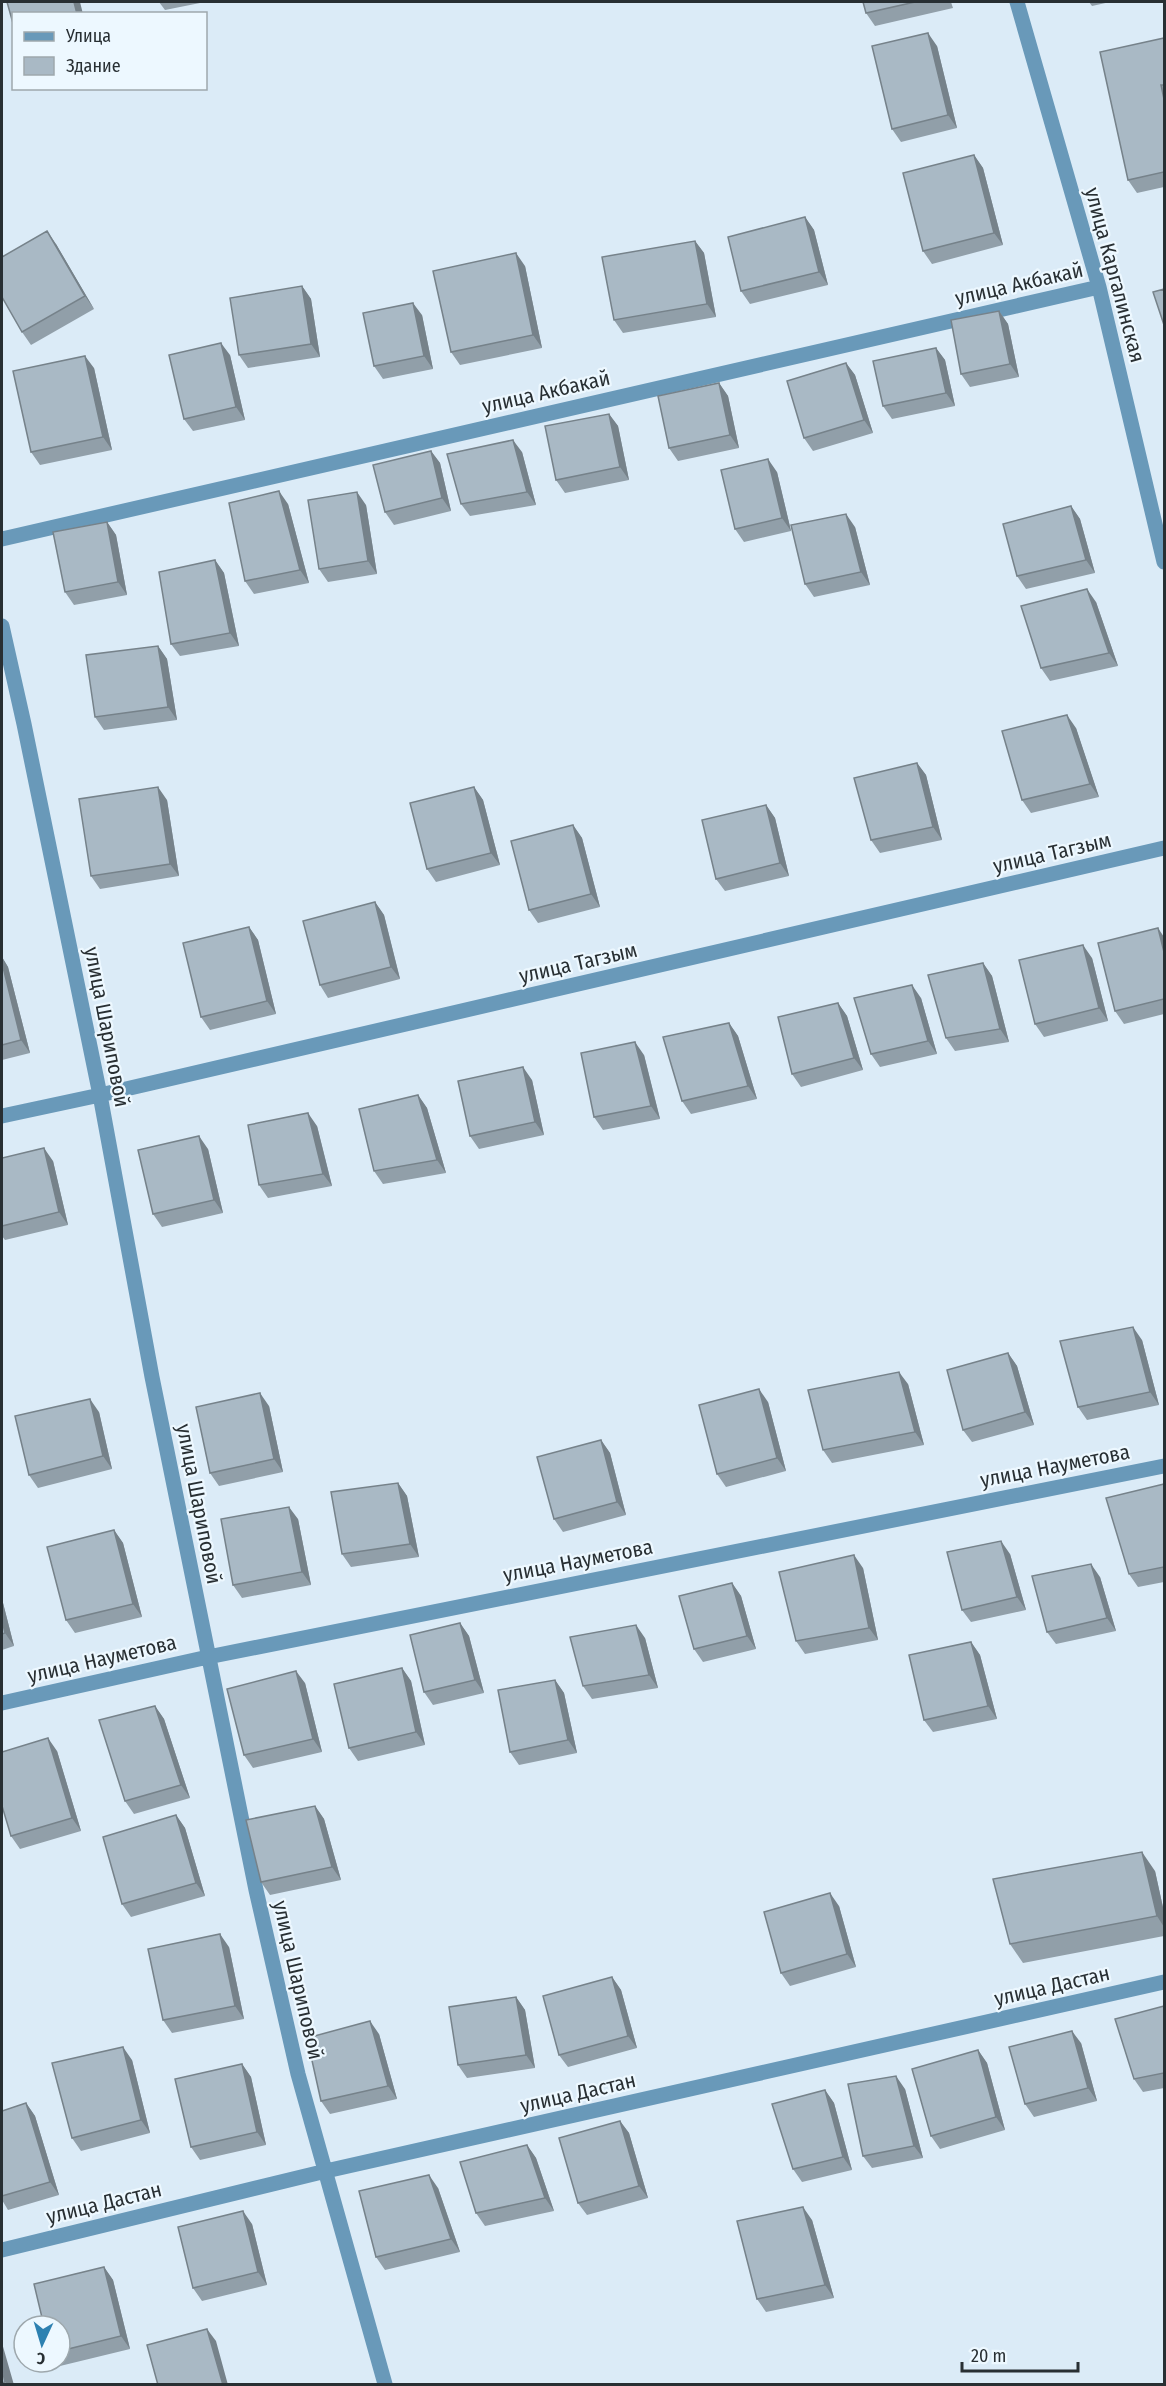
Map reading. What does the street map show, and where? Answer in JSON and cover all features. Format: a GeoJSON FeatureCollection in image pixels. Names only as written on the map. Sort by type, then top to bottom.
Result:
{"type":"FeatureCollection","features":[{"type":"Feature","properties":{"kind":"street","name":"улица Каргалинская"},"geometry":{"type":"LineString","coordinates":[[1017,2],[1099,287],[1164,562]]}},
{"type":"Feature","properties":{"kind":"street","name":"улица Акбакай"},"geometry":{"type":"LineString","coordinates":[[2,539],[1099,287]]}},
{"type":"Feature","properties":{"kind":"street","name":"улица Шариповой"},"geometry":{"type":"LineString","coordinates":[[2,626],[100,1095],[152,1377],[256,1890],[298,2074],[385,2385]]}},
{"type":"Feature","properties":{"kind":"street","name":"улица Тагзым"},"geometry":{"type":"LineString","coordinates":[[2,1116],[1164,848]]}},
{"type":"Feature","properties":{"kind":"street","name":"улица Науметова"},"geometry":{"type":"LineString","coordinates":[[2,1703],[208,1657],[1164,1466]]}},
{"type":"Feature","properties":{"kind":"street","name":"улица Дастан"},"geometry":{"type":"LineString","coordinates":[[2,2250],[326,2171],[1164,1982]]}},
{"type":"Feature","properties":{"kind":"building"},"geometry":{"type":"Polygon","coordinates":[[[7,2],[74,2],[76,12],[12,12],[12,20],[7,2]]]}},
{"type":"Feature","properties":{"kind":"building"},"geometry":{"type":"Polygon","coordinates":[[[863,2],[915,2],[866,13],[863,2]]]}},
{"type":"Feature","properties":{"kind":"building"},"geometry":{"type":"Polygon","coordinates":[[[928,33],[948,115],[892,129],[872,46],[928,33]]]}},
{"type":"Feature","properties":{"kind":"building"},"geometry":{"type":"Polygon","coordinates":[[[1164,38],[1164,85],[1161,85],[1164,99],[1164,172],[1128,180],[1100,52],[1164,38]]]}},
{"type":"Feature","properties":{"kind":"building"},"geometry":{"type":"Polygon","coordinates":[[[974,155],[994,233],[923,251],[903,173],[974,155]]]}},
{"type":"Feature","properties":{"kind":"building"},"geometry":{"type":"Polygon","coordinates":[[[805,217],[819,272],[741,291],[728,237],[805,217]]]}},
{"type":"Feature","properties":{"kind":"building"},"geometry":{"type":"Polygon","coordinates":[[[47,231],[85,296],[22,332],[2,297],[2,257],[47,231]]]}},
{"type":"Feature","properties":{"kind":"building"},"geometry":{"type":"Polygon","coordinates":[[[695,241],[707,304],[614,320],[602,257],[695,241]]]}},
{"type":"Feature","properties":{"kind":"building"},"geometry":{"type":"Polygon","coordinates":[[[516,253],[533,335],[451,352],[433,271],[516,253]]]}},
{"type":"Feature","properties":{"kind":"building"},"geometry":{"type":"Polygon","coordinates":[[[302,286],[311,344],[239,355],[230,298],[302,286]]]}},
{"type":"Feature","properties":{"kind":"building"},"geometry":{"type":"Polygon","coordinates":[[[1164,289],[1164,325],[1153,292],[1164,289]]]}},
{"type":"Feature","properties":{"kind":"building"},"geometry":{"type":"Polygon","coordinates":[[[413,303],[424,356],[374,366],[363,313],[413,303]]]}},
{"type":"Feature","properties":{"kind":"building"},"geometry":{"type":"Polygon","coordinates":[[[999,311],[1010,364],[961,374],[951,320],[999,311]]]}},
{"type":"Feature","properties":{"kind":"building"},"geometry":{"type":"Polygon","coordinates":[[[221,343],[236,407],[184,419],[169,355],[221,343]]]}},
{"type":"Feature","properties":{"kind":"building"},"geometry":{"type":"Polygon","coordinates":[[[936,348],[946,393],[883,406],[873,361],[936,348]]]}},
{"type":"Feature","properties":{"kind":"building"},"geometry":{"type":"Polygon","coordinates":[[[85,356],[103,437],[31,452],[13,371],[85,356]]]}},
{"type":"Feature","properties":{"kind":"building"},"geometry":{"type":"Polygon","coordinates":[[[846,363],[864,420],[804,438],[787,381],[846,363]]]}},
{"type":"Feature","properties":{"kind":"building"},"geometry":{"type":"Polygon","coordinates":[[[719,383],[730,435],[669,448],[658,396],[719,383]]]}},
{"type":"Feature","properties":{"kind":"building"},"geometry":{"type":"Polygon","coordinates":[[[609,414],[620,467],[556,480],[545,426],[609,414]]]}},
{"type":"Feature","properties":{"kind":"building"},"geometry":{"type":"Polygon","coordinates":[[[513,440],[527,492],[461,504],[447,454],[513,440]]]}},
{"type":"Feature","properties":{"kind":"building"},"geometry":{"type":"Polygon","coordinates":[[[431,451],[442,498],[385,512],[373,465],[431,451]]]}},
{"type":"Feature","properties":{"kind":"building"},"geometry":{"type":"Polygon","coordinates":[[[768,459],[782,518],[735,529],[721,470],[768,459]]]}},
{"type":"Feature","properties":{"kind":"building"},"geometry":{"type":"Polygon","coordinates":[[[279,491],[300,570],[245,581],[229,503],[279,491]]]}},
{"type":"Feature","properties":{"kind":"building"},"geometry":{"type":"Polygon","coordinates":[[[357,492],[368,561],[319,569],[308,500],[357,492]]]}},
{"type":"Feature","properties":{"kind":"building"},"geometry":{"type":"Polygon","coordinates":[[[1071,506],[1086,560],[1017,576],[1003,524],[1071,506]]]}},
{"type":"Feature","properties":{"kind":"building"},"geometry":{"type":"Polygon","coordinates":[[[846,514],[861,572],[805,584],[791,525],[846,514]]]}},
{"type":"Feature","properties":{"kind":"building"},"geometry":{"type":"Polygon","coordinates":[[[107,522],[118,582],[65,592],[53,532],[107,522]]]}},
{"type":"Feature","properties":{"kind":"building"},"geometry":{"type":"Polygon","coordinates":[[[215,560],[230,633],[171,644],[159,572],[215,560]]]}},
{"type":"Feature","properties":{"kind":"building"},"geometry":{"type":"Polygon","coordinates":[[[1087,589],[1109,653],[1041,668],[1021,606],[1087,589]]]}},
{"type":"Feature","properties":{"kind":"building"},"geometry":{"type":"Polygon","coordinates":[[[158,646],[168,707],[95,717],[86,655],[158,646]]]}},
{"type":"Feature","properties":{"kind":"building"},"geometry":{"type":"Polygon","coordinates":[[[1067,715],[1090,784],[1022,800],[1002,731],[1067,715]]]}},
{"type":"Feature","properties":{"kind":"building"},"geometry":{"type":"Polygon","coordinates":[[[917,763],[933,827],[871,840],[854,778],[917,763]]]}},
{"type":"Feature","properties":{"kind":"building"},"geometry":{"type":"Polygon","coordinates":[[[158,787],[170,864],[91,876],[79,799],[158,787]]]}},
{"type":"Feature","properties":{"kind":"building"},"geometry":{"type":"Polygon","coordinates":[[[474,787],[491,853],[427,869],[410,803],[474,787]]]}},
{"type":"Feature","properties":{"kind":"building"},"geometry":{"type":"Polygon","coordinates":[[[766,805],[780,863],[716,879],[702,820],[766,805]]]}},
{"type":"Feature","properties":{"kind":"building"},"geometry":{"type":"Polygon","coordinates":[[[573,825],[591,894],[529,910],[511,841],[573,825]]]}},
{"type":"Feature","properties":{"kind":"building"},"geometry":{"type":"Polygon","coordinates":[[[375,902],[391,967],[320,985],[303,921],[375,902]]]}},
{"type":"Feature","properties":{"kind":"building"},"geometry":{"type":"Polygon","coordinates":[[[249,927],[267,1001],[201,1017],[183,943],[249,927]]]}},
{"type":"Feature","properties":{"kind":"building"},"geometry":{"type":"Polygon","coordinates":[[[1158,928],[1164,952],[1164,999],[1115,1011],[1098,943],[1158,928]]]}},
{"type":"Feature","properties":{"kind":"building"},"geometry":{"type":"Polygon","coordinates":[[[1083,945],[1099,1008],[1035,1024],[1019,960],[1083,945]]]}},
{"type":"Feature","properties":{"kind":"building"},"geometry":{"type":"Polygon","coordinates":[[[2,963],[21,1040],[2,1045],[2,963]]]}},
{"type":"Feature","properties":{"kind":"building"},"geometry":{"type":"Polygon","coordinates":[[[983,963],[1000,1029],[946,1038],[928,975],[983,963]]]}},
{"type":"Feature","properties":{"kind":"building"},"geometry":{"type":"Polygon","coordinates":[[[912,985],[928,1041],[871,1054],[854,998],[912,985]]]}},
{"type":"Feature","properties":{"kind":"building"},"geometry":{"type":"Polygon","coordinates":[[[838,1003],[854,1058],[792,1074],[778,1017],[838,1003]]]}},
{"type":"Feature","properties":{"kind":"building"},"geometry":{"type":"Polygon","coordinates":[[[729,1023],[748,1086],[682,1101],[663,1037],[729,1023]]]}},
{"type":"Feature","properties":{"kind":"building"},"geometry":{"type":"Polygon","coordinates":[[[635,1042],[651,1106],[594,1117],[581,1053],[635,1042]]]}},
{"type":"Feature","properties":{"kind":"building"},"geometry":{"type":"Polygon","coordinates":[[[523,1067],[535,1122],[470,1136],[458,1081],[523,1067]]]}},
{"type":"Feature","properties":{"kind":"building"},"geometry":{"type":"Polygon","coordinates":[[[418,1095],[437,1160],[374,1171],[359,1109],[418,1095]]]}},
{"type":"Feature","properties":{"kind":"building"},"geometry":{"type":"Polygon","coordinates":[[[308,1113],[323,1174],[259,1185],[248,1125],[308,1113]]]}},
{"type":"Feature","properties":{"kind":"building"},"geometry":{"type":"Polygon","coordinates":[[[199,1136],[214,1200],[153,1214],[138,1150],[199,1136]]]}},
{"type":"Feature","properties":{"kind":"building"},"geometry":{"type":"Polygon","coordinates":[[[44,1148],[59,1212],[2,1226],[2,1158],[44,1148]]]}},
{"type":"Feature","properties":{"kind":"building"},"geometry":{"type":"Polygon","coordinates":[[[1133,1327],[1150,1392],[1078,1407],[1060,1341],[1133,1327]]]}},
{"type":"Feature","properties":{"kind":"building"},"geometry":{"type":"Polygon","coordinates":[[[1008,1353],[1025,1412],[963,1430],[947,1370],[1008,1353]]]}},
{"type":"Feature","properties":{"kind":"building"},"geometry":{"type":"Polygon","coordinates":[[[899,1372],[915,1432],[823,1450],[808,1390],[899,1372]]]}},
{"type":"Feature","properties":{"kind":"building"},"geometry":{"type":"Polygon","coordinates":[[[759,1389],[777,1458],[717,1474],[699,1405],[759,1389]]]}},
{"type":"Feature","properties":{"kind":"building"},"geometry":{"type":"Polygon","coordinates":[[[260,1393],[274,1459],[210,1473],[196,1407],[260,1393]]]}},
{"type":"Feature","properties":{"kind":"building"},"geometry":{"type":"Polygon","coordinates":[[[90,1399],[103,1456],[29,1475],[15,1416],[90,1399]]]}},
{"type":"Feature","properties":{"kind":"building"},"geometry":{"type":"Polygon","coordinates":[[[601,1440],[617,1502],[554,1519],[537,1457],[601,1440]]]}},
{"type":"Feature","properties":{"kind":"building"},"geometry":{"type":"Polygon","coordinates":[[[398,1483],[410,1544],[342,1554],[331,1492],[398,1483]]]}},
{"type":"Feature","properties":{"kind":"building"},"geometry":{"type":"Polygon","coordinates":[[[1164,1484],[1164,1567],[1129,1574],[1106,1498],[1164,1484]]]}},
{"type":"Feature","properties":{"kind":"building"},"geometry":{"type":"Polygon","coordinates":[[[289,1507],[302,1572],[233,1585],[221,1519],[289,1507]]]}},
{"type":"Feature","properties":{"kind":"building"},"geometry":{"type":"Polygon","coordinates":[[[114,1530],[133,1604],[66,1620],[47,1547],[114,1530]]]}},
{"type":"Feature","properties":{"kind":"building"},"geometry":{"type":"Polygon","coordinates":[[[1001,1541],[1017,1597],[962,1610],[947,1552],[1001,1541]]]}},
{"type":"Feature","properties":{"kind":"building"},"geometry":{"type":"Polygon","coordinates":[[[854,1555],[869,1628],[796,1641],[779,1572],[854,1555]]]}},
{"type":"Feature","properties":{"kind":"building"},"geometry":{"type":"Polygon","coordinates":[[[1091,1564],[1107,1618],[1047,1632],[1032,1576],[1091,1564]]]}},
{"type":"Feature","properties":{"kind":"building"},"geometry":{"type":"Polygon","coordinates":[[[732,1583],[747,1636],[694,1649],[679,1596],[732,1583]]]}},
{"type":"Feature","properties":{"kind":"building"},"geometry":{"type":"Polygon","coordinates":[[[460,1623],[475,1680],[424,1692],[410,1635],[460,1623]]]}},
{"type":"Feature","properties":{"kind":"building"},"geometry":{"type":"Polygon","coordinates":[[[636,1625],[649,1675],[583,1686],[570,1637],[636,1625]]]}},
{"type":"Feature","properties":{"kind":"building"},"geometry":{"type":"Polygon","coordinates":[[[971,1642],[988,1706],[924,1720],[909,1655],[971,1642]]]}},
{"type":"Feature","properties":{"kind":"building"},"geometry":{"type":"Polygon","coordinates":[[[402,1668],[416,1732],[349,1748],[334,1684],[402,1668]]]}},
{"type":"Feature","properties":{"kind":"building"},"geometry":{"type":"Polygon","coordinates":[[[296,1671],[313,1739],[244,1755],[227,1689],[296,1671]]]}},
{"type":"Feature","properties":{"kind":"building"},"geometry":{"type":"Polygon","coordinates":[[[555,1680],[568,1740],[510,1752],[498,1690],[555,1680]]]}},
{"type":"Feature","properties":{"kind":"building"},"geometry":{"type":"Polygon","coordinates":[[[155,1706],[181,1785],[125,1801],[99,1720],[155,1706]]]}},
{"type":"Feature","properties":{"kind":"building"},"geometry":{"type":"Polygon","coordinates":[[[48,1738],[72,1818],[11,1836],[2,1806],[2,1752],[48,1738]]]}},
{"type":"Feature","properties":{"kind":"building"},"geometry":{"type":"Polygon","coordinates":[[[315,1806],[332,1867],[261,1882],[246,1820],[315,1806]]]}},
{"type":"Feature","properties":{"kind":"building"},"geometry":{"type":"Polygon","coordinates":[[[176,1815],[196,1883],[122,1904],[103,1837],[176,1815]]]}},
{"type":"Feature","properties":{"kind":"building"},"geometry":{"type":"Polygon","coordinates":[[[1142,1852],[1157,1916],[1010,1944],[993,1879],[1142,1852]]]}},
{"type":"Feature","properties":{"kind":"building"},"geometry":{"type":"Polygon","coordinates":[[[830,1893],[847,1954],[781,1973],[764,1912],[830,1893]]]}},
{"type":"Feature","properties":{"kind":"building"},"geometry":{"type":"Polygon","coordinates":[[[220,1934],[235,2006],[163,2020],[148,1949],[220,1934]]]}},
{"type":"Feature","properties":{"kind":"building"},"geometry":{"type":"Polygon","coordinates":[[[612,1977],[628,2036],[559,2055],[543,1996],[612,1977]]]}},
{"type":"Feature","properties":{"kind":"building"},"geometry":{"type":"Polygon","coordinates":[[[516,1997],[526,2055],[458,2065],[449,2007],[516,1997]]]}},
{"type":"Feature","properties":{"kind":"building"},"geometry":{"type":"Polygon","coordinates":[[[1164,2006],[1164,2073],[1134,2079],[1115,2019],[1164,2006]]]}},
{"type":"Feature","properties":{"kind":"building"},"geometry":{"type":"Polygon","coordinates":[[[370,2021],[388,2086],[321,2101],[307,2038],[370,2021]]]}},
{"type":"Feature","properties":{"kind":"building"},"geometry":{"type":"Polygon","coordinates":[[[1072,2031],[1088,2088],[1025,2104],[1009,2047],[1072,2031]]]}},
{"type":"Feature","properties":{"kind":"building"},"geometry":{"type":"Polygon","coordinates":[[[123,2047],[141,2120],[72,2138],[52,2063],[123,2047]]]}},
{"type":"Feature","properties":{"kind":"building"},"geometry":{"type":"Polygon","coordinates":[[[978,2050],[996,2117],[931,2136],[912,2069],[978,2050]]]}},
{"type":"Feature","properties":{"kind":"building"},"geometry":{"type":"Polygon","coordinates":[[[242,2064],[257,2132],[191,2147],[175,2079],[242,2064]]]}},
{"type":"Feature","properties":{"kind":"building"},"geometry":{"type":"Polygon","coordinates":[[[896,2076],[914,2146],[863,2156],[848,2084],[896,2076]]]}},
{"type":"Feature","properties":{"kind":"building"},"geometry":{"type":"Polygon","coordinates":[[[825,2090],[843,2157],[793,2169],[772,2104],[825,2090]]]}},
{"type":"Feature","properties":{"kind":"building"},"geometry":{"type":"Polygon","coordinates":[[[26,2103],[50,2182],[2,2196],[2,2111],[26,2103]]]}},
{"type":"Feature","properties":{"kind":"building"},"geometry":{"type":"Polygon","coordinates":[[[620,2121],[639,2186],[578,2203],[559,2138],[620,2121]]]}},
{"type":"Feature","properties":{"kind":"building"},"geometry":{"type":"Polygon","coordinates":[[[527,2145],[545,2198],[476,2213],[460,2162],[527,2145]]]}},
{"type":"Feature","properties":{"kind":"building"},"geometry":{"type":"Polygon","coordinates":[[[429,2175],[451,2239],[376,2257],[359,2191],[429,2175]]]}},
{"type":"Feature","properties":{"kind":"building"},"geometry":{"type":"Polygon","coordinates":[[[803,2207],[825,2285],[757,2299],[737,2221],[803,2207]]]}},
{"type":"Feature","properties":{"kind":"building"},"geometry":{"type":"Polygon","coordinates":[[[243,2211],[258,2272],[193,2288],[178,2227],[243,2211]]]}},
{"type":"Feature","properties":{"kind":"building"},"geometry":{"type":"Polygon","coordinates":[[[104,2267],[121,2336],[72,2348],[72,2314],[41,2314],[34,2284],[104,2267]]]}},
{"type":"Feature","properties":{"kind":"building"},"geometry":{"type":"Polygon","coordinates":[[[207,2329],[223,2385],[158,2385],[147,2345],[207,2329]]]}}]}
